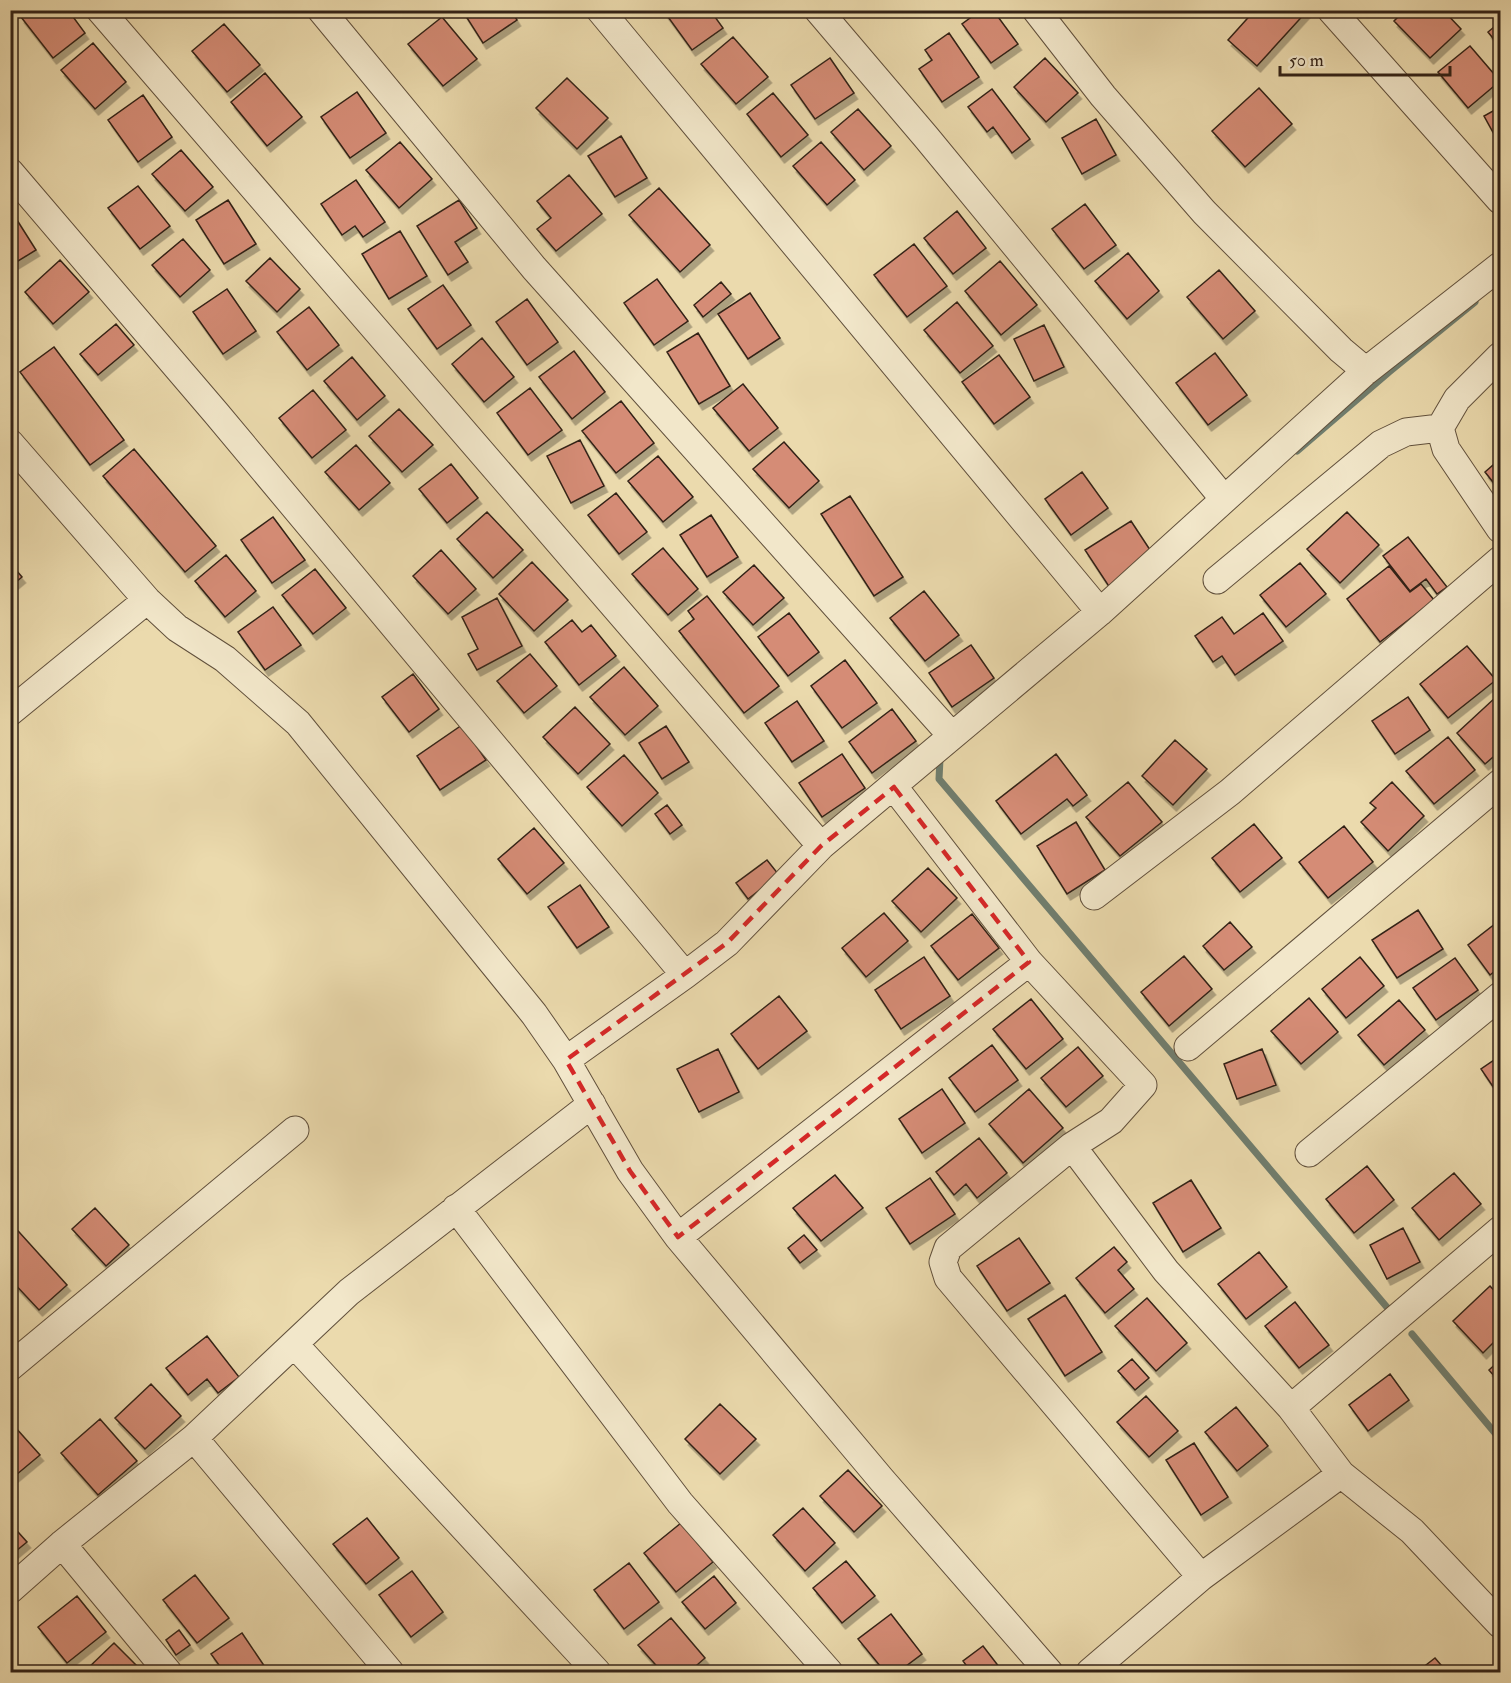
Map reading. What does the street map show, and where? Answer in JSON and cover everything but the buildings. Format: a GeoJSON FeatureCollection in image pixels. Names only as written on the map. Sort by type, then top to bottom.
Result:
{"type":"FeatureCollection","features":[{"type":"Feature","properties":{"kind":"street"},"geometry":{"type":"LineString","coordinates":[[100,10],[821,846]]}},
{"type":"Feature","properties":{"kind":"street"},"geometry":{"type":"LineString","coordinates":[[321,10],[534,268],[952,736]]}},
{"type":"Feature","properties":{"kind":"street"},"geometry":{"type":"LineString","coordinates":[[600,10],[1100,612]]}},
{"type":"Feature","properties":{"kind":"street"},"geometry":{"type":"LineString","coordinates":[[818,10],[927,137],[1224,499]]}},
{"type":"Feature","properties":{"kind":"street"},"geometry":{"type":"LineString","coordinates":[[1036,10],[1103,96],[1204,212],[1341,350],[1366,371]]}},
{"type":"Feature","properties":{"kind":"street"},"geometry":{"type":"LineString","coordinates":[[1331,10],[1500,200]]}},
{"type":"Feature","properties":{"kind":"street"},"geometry":{"type":"LineString","coordinates":[[10,172],[224,422],[685,975]]}},
{"type":"Feature","properties":{"kind":"street"},"geometry":{"type":"LineString","coordinates":[[566,1060],[727,943],[821,846],[1100,612],[1366,371],[1500,266]]}},
{"type":"Feature","properties":{"kind":"street"},"geometry":{"type":"LineString","coordinates":[[1500,356],[1457,399],[1440,428],[1446,449],[1500,529]]}},
{"type":"Feature","properties":{"kind":"street"},"geometry":{"type":"LineString","coordinates":[[1217,580],[1381,444],[1406,432],[1440,428]]}},
{"type":"Feature","properties":{"kind":"street"},"geometry":{"type":"LineString","coordinates":[[10,443],[147,600],[177,628],[225,659],[298,723],[534,1014],[566,1060],[630,1171],[678,1237],[881,1479],[1049,1672]]}},
{"type":"Feature","properties":{"kind":"street"},"geometry":{"type":"LineString","coordinates":[[1094,896],[1230,792],[1500,560]]}},
{"type":"Feature","properties":{"kind":"street"},"geometry":{"type":"LineString","coordinates":[[10,712],[147,600]]}},
{"type":"Feature","properties":{"kind":"street"},"geometry":{"type":"LineString","coordinates":[[1188,1047],[1500,783]]}},
{"type":"Feature","properties":{"kind":"street"},"geometry":{"type":"LineString","coordinates":[[894,787],[1029,962],[1143,1085],[1111,1121],[1072,1146],[948,1248],[943,1262],[948,1278],[1202,1577]]}},
{"type":"Feature","properties":{"kind":"street"},"geometry":{"type":"LineString","coordinates":[[678,1237],[1029,962]]}},
{"type":"Feature","properties":{"kind":"street"},"geometry":{"type":"LineString","coordinates":[[1309,1153],[1500,996]]}},
{"type":"Feature","properties":{"kind":"street"},"geometry":{"type":"LineString","coordinates":[[10,1590],[62,1544],[194,1438],[349,1292],[592,1104]]}},
{"type":"Feature","properties":{"kind":"street"},"geometry":{"type":"LineString","coordinates":[[10,1367],[295,1130]]}},
{"type":"Feature","properties":{"kind":"street"},"geometry":{"type":"LineString","coordinates":[[1072,1146],[1166,1271],[1291,1408],[1341,1474],[1412,1531],[1500,1624]]}},
{"type":"Feature","properties":{"kind":"street"},"geometry":{"type":"LineString","coordinates":[[456,1208],[680,1503],[829,1672]]}},
{"type":"Feature","properties":{"kind":"street"},"geometry":{"type":"LineString","coordinates":[[1291,1408],[1500,1230]]}},
{"type":"Feature","properties":{"kind":"street"},"geometry":{"type":"LineString","coordinates":[[294,1344],[597,1672]]}},
{"type":"Feature","properties":{"kind":"street"},"geometry":{"type":"LineString","coordinates":[[194,1438],[390,1672]]}},
{"type":"Feature","properties":{"kind":"street"},"geometry":{"type":"LineString","coordinates":[[1090,1672],[1202,1577],[1341,1474]]}},
{"type":"Feature","properties":{"kind":"street"},"geometry":{"type":"LineString","coordinates":[[62,1544],[168,1672]]}},
{"type":"Feature","properties":{"kind":"highlighted area"},"geometry":{"type":"Polygon","coordinates":[[[894,787],[1029,962],[678,1237],[630,1171],[566,1060],[727,943],[821,846],[894,787]]]}},
{"type":"Feature","properties":{"kind":"waterway"},"geometry":{"type":"LineString","coordinates":[[1297,451],[1475,302]]}},
{"type":"Feature","properties":{"kind":"waterway"},"geometry":{"type":"LineString","coordinates":[[944,756],[940,759],[939,779],[1391,1312]]}},
{"type":"Feature","properties":{"kind":"waterway"},"geometry":{"type":"LineString","coordinates":[[1412,1334],[1500,1439]]}}]}
